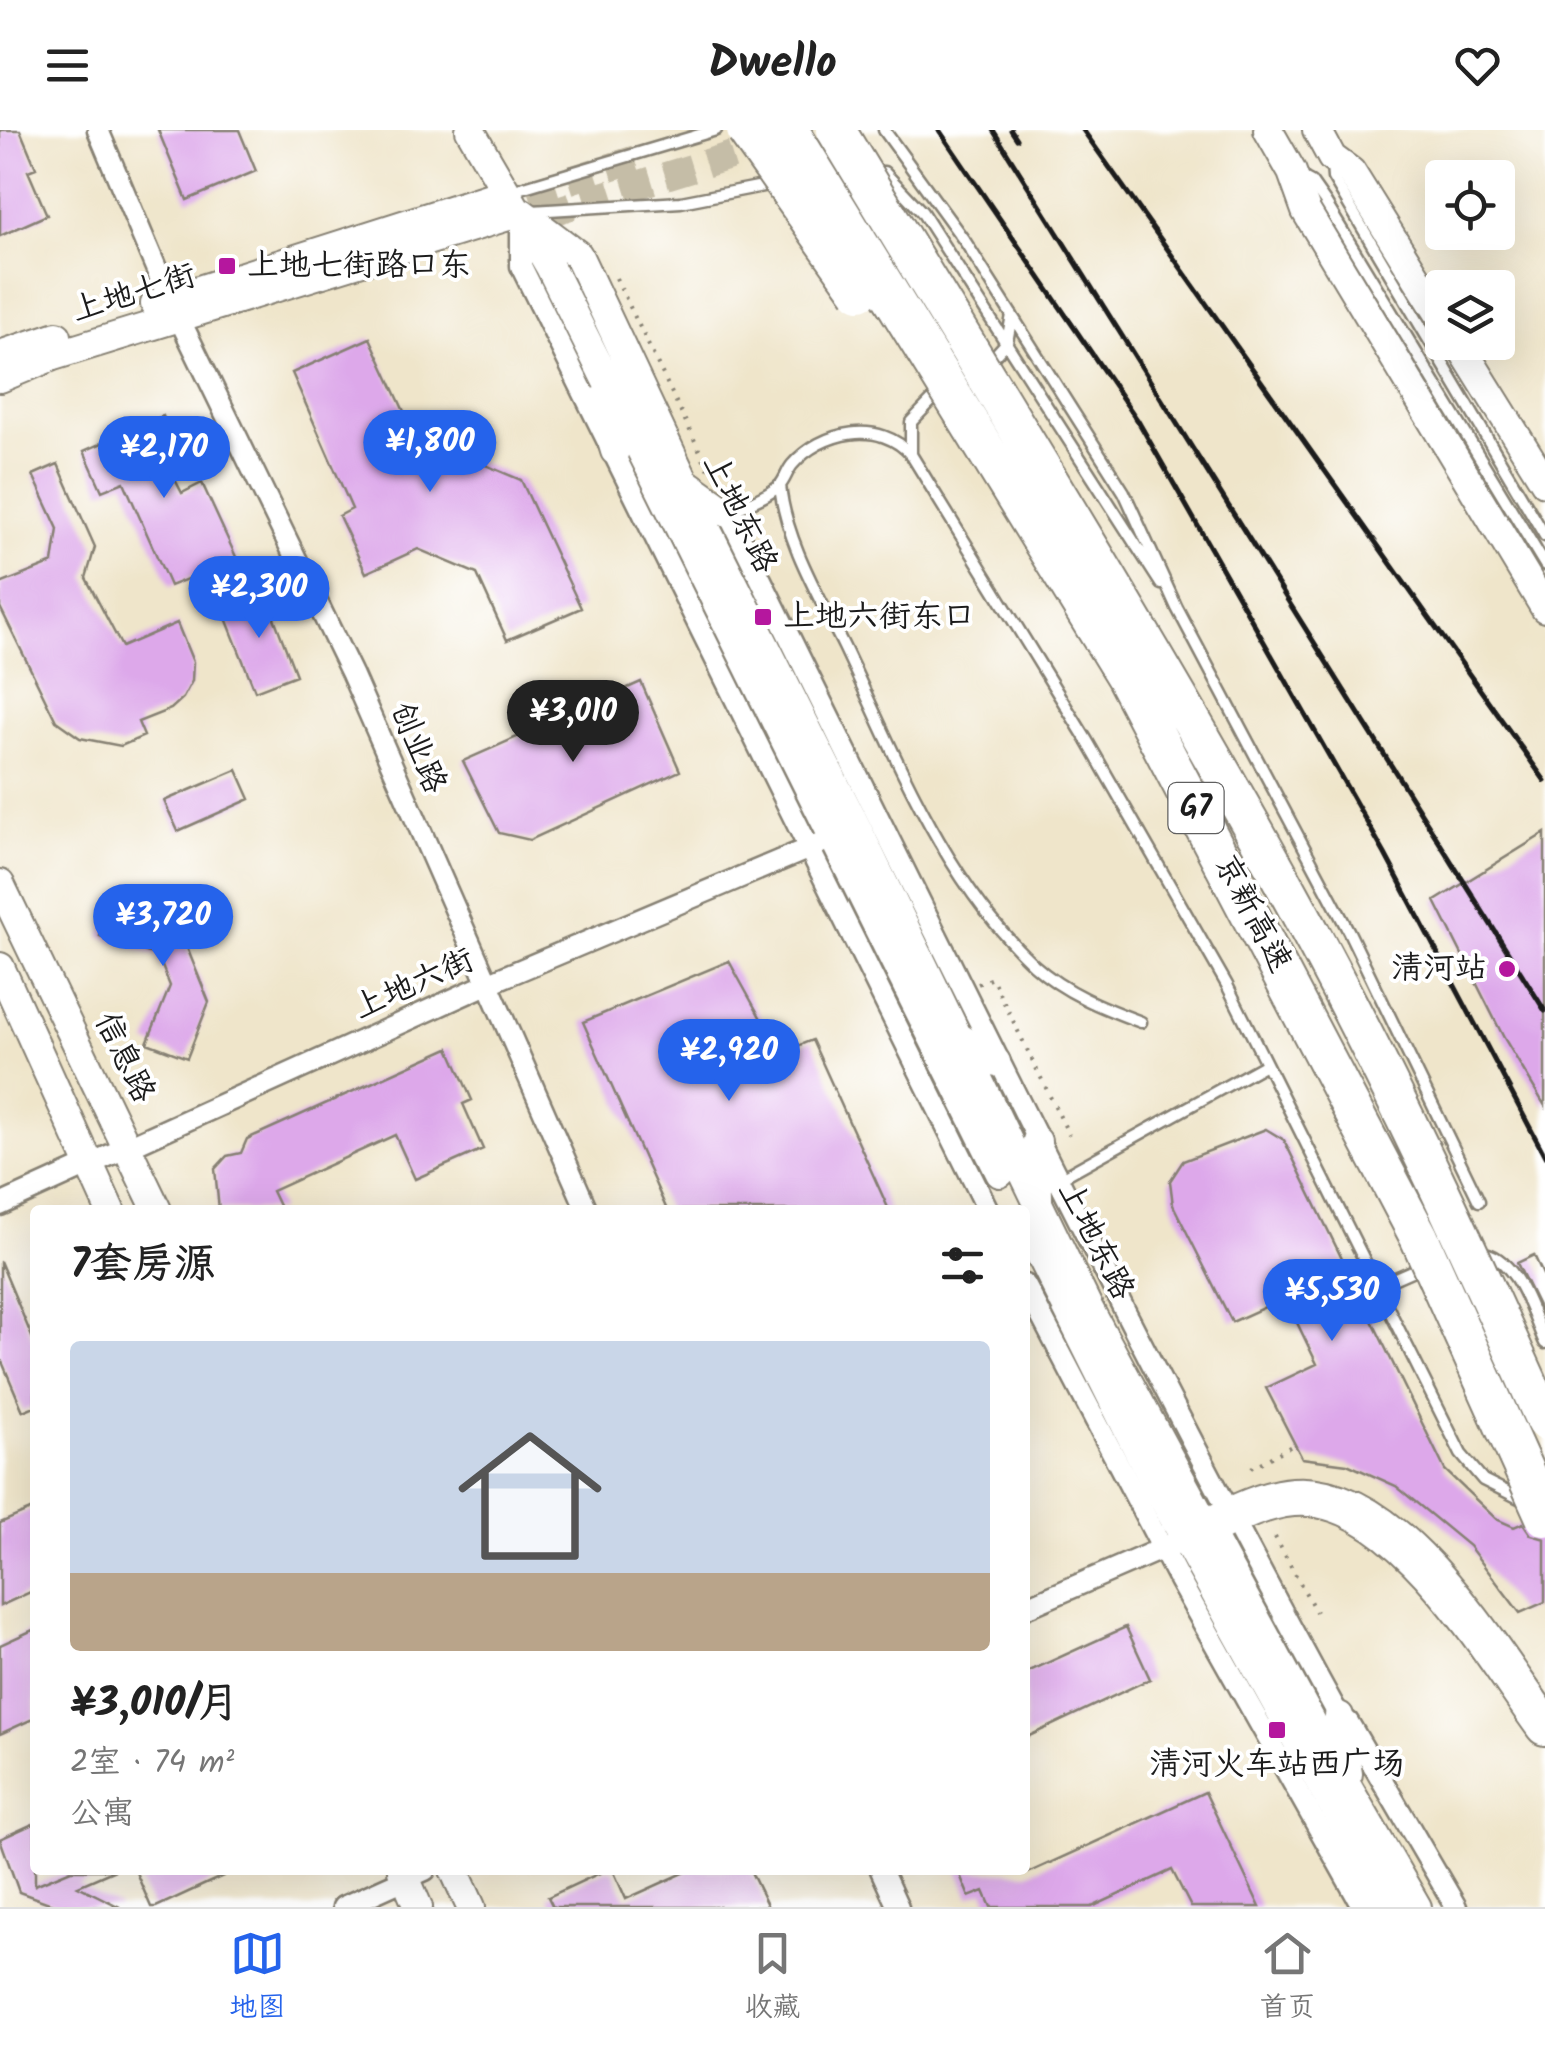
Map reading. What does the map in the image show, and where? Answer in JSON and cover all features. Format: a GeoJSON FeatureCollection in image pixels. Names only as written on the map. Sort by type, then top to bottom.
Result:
{"type":"FeatureCollection","features":[{"type":"Feature","properties":{"kind":"highway"},"geometry":{"type":"LineString","coordinates":[[746,130],[870,306],[1048,596],[1192,801]]}},
{"type":"Feature","properties":{"kind":"highway","name":"京新高速"},"geometry":{"type":"LineString","coordinates":[[788,130],[1124,676],[1419,1237],[1545,1518]]}},
{"type":"Feature","properties":{"kind":"highway","name":"京新高速"},"geometry":{"type":"LineString","coordinates":[[836,130],[1167,676],[1296,906],[1413,1134],[1545,1421]]}},
{"type":"Feature","properties":{"kind":"highway"},"geometry":{"type":"LineString","coordinates":[[1197,1533],[1260,1504],[1295,1496],[1326,1500],[1359,1512],[1392,1533],[1440,1586],[1545,1726]]}},
{"type":"Feature","properties":{"kind":"main road","name":"上地东路"},"geometry":{"type":"LineString","coordinates":[[470,130],[514,202],[825,795]]}},
{"type":"Feature","properties":{"kind":"main road"},"geometry":{"type":"LineString","coordinates":[[1268,130],[1292,172],[1306,211],[1545,608]]}},
{"type":"Feature","properties":{"kind":"main road"},"geometry":{"type":"LineString","coordinates":[[1317,130],[1332,158],[1351,172],[1425,291]]}},
{"type":"Feature","properties":{"kind":"main road","name":"上地七街"},"geometry":{"type":"LineString","coordinates":[[0,355],[174,308],[514,202]]}},
{"type":"Feature","properties":{"kind":"main road","name":"上地东路"},"geometry":{"type":"LineString","coordinates":[[514,202],[578,255],[825,795],[833,838],[1023,1205]]}},
{"type":"Feature","properties":{"kind":"main road","name":"上地七街"},"geometry":{"type":"LineString","coordinates":[[0,378],[174,308]]}},
{"type":"Feature","properties":{"kind":"main road"},"geometry":{"type":"LineString","coordinates":[[1469,360],[1545,482]]}},
{"type":"Feature","properties":{"kind":"main road"},"geometry":{"type":"LineString","coordinates":[[602,370],[598,394],[615,450]]}},
{"type":"Feature","properties":{"kind":"main road"},"geometry":{"type":"LineString","coordinates":[[685,482],[728,513]]}},
{"type":"Feature","properties":{"kind":"main road","name":"上地东路"},"geometry":{"type":"LineString","coordinates":[[833,838],[954,1034],[1024,1205]]}},
{"type":"Feature","properties":{"kind":"main road","name":"信息路"},"geometry":{"type":"LineString","coordinates":[[0,884],[155,1205]]}},
{"type":"Feature","properties":{"kind":"main road"},"geometry":{"type":"LineString","coordinates":[[0,967],[108,1205]]}},
{"type":"Feature","properties":{"kind":"main road"},"geometry":{"type":"LineString","coordinates":[[954,1034],[996,1062]]}},
{"type":"Feature","properties":{"kind":"main road"},"geometry":{"type":"LineString","coordinates":[[1028,1205],[1037,1142]]}},
{"type":"Feature","properties":{"kind":"main road","name":"上地东路"},"geometry":{"type":"LineString","coordinates":[[1030,1219],[1390,1907]]}},
{"type":"Feature","properties":{"kind":"main road","name":"上地东路"},"geometry":{"type":"LineString","coordinates":[[1197,1533],[1417,1907]]}},
{"type":"Feature","properties":{"kind":"main road"},"geometry":{"type":"LineString","coordinates":[[1339,1716],[1351,1795]]}},
{"type":"Feature","properties":{"kind":"main road"},"geometry":{"type":"LineString","coordinates":[[411,1875],[418,1907]]}},
{"type":"Feature","properties":{"kind":"main road"},"geometry":{"type":"LineString","coordinates":[[456,1875],[471,1907]]}},
{"type":"Feature","properties":{"kind":"street","name":"创业路"},"geometry":{"type":"LineString","coordinates":[[98,130],[174,308],[352,674],[585,1205]]}},
{"type":"Feature","properties":{"kind":"street"},"geometry":{"type":"LineString","coordinates":[[514,202],[521,266],[615,450],[825,795],[996,1062],[1037,1142],[1197,1533],[1363,1907]]}},
{"type":"Feature","properties":{"kind":"street"},"geometry":{"type":"LineString","coordinates":[[728,513],[825,795]]}},
{"type":"Feature","properties":{"kind":"street"},"geometry":{"type":"LineString","coordinates":[[833,838],[986,1205]]}},
{"type":"Feature","properties":{"kind":"street","name":"上地六街"},"geometry":{"type":"LineString","coordinates":[[0,1205],[487,984],[833,838]]}},
{"type":"Feature","properties":{"kind":"street"},"geometry":{"type":"LineString","coordinates":[[1030,1292],[1197,1533],[1339,1716],[1348,1722],[1456,1907]]}},
{"type":"Feature","properties":{"kind":"street"},"geometry":{"type":"LineString","coordinates":[[1030,1606],[1197,1533]]}},
{"type":"Feature","properties":{"kind":"street"},"geometry":{"type":"LineString","coordinates":[[342,1907],[407,1875]]}},
{"type":"Feature","properties":{"kind":"street"},"geometry":{"type":"LineString","coordinates":[[883,1875],[898,1907]]}},
{"type":"Feature","properties":{"kind":"lane"},"geometry":{"type":"LineString","coordinates":[[514,202],[716,130]]}},
{"type":"Feature","properties":{"kind":"lane"},"geometry":{"type":"LineString","coordinates":[[884,130],[1012,315],[1124,492],[1176,608],[1349,932],[1479,1201]]}},
{"type":"Feature","properties":{"kind":"lane"},"geometry":{"type":"LineString","coordinates":[[1332,158],[1333,178],[1545,536]]}},
{"type":"Feature","properties":{"kind":"lane"},"geometry":{"type":"LineString","coordinates":[[808,176],[838,170],[884,172],[922,212],[1176,608]]}},
{"type":"Feature","properties":{"kind":"lane"},"geometry":{"type":"LineString","coordinates":[[1292,172],[1311,182],[1325,202],[1545,566]]}},
{"type":"Feature","properties":{"kind":"lane"},"geometry":{"type":"LineString","coordinates":[[514,202],[681,202],[794,179]]}},
{"type":"Feature","properties":{"kind":"lane"},"geometry":{"type":"LineString","coordinates":[[968,375],[991,361],[1007,342],[1012,315]]}},
{"type":"Feature","properties":{"kind":"lane"},"geometry":{"type":"LineString","coordinates":[[912,456],[911,422],[934,395],[951,385]]}},
{"type":"Feature","properties":{"kind":"lane"},"geometry":{"type":"LineString","coordinates":[[728,513],[780,485],[792,464],[814,446],[851,432],[886,435],[912,456],[1086,739],[1227,986],[1461,1454],[1483,1480],[1502,1490],[1525,1501],[1545,1496]]}},
{"type":"Feature","properties":{"kind":"lane"},"geometry":{"type":"LineString","coordinates":[[780,485],[786,517],[827,612],[938,838],[979,901],[1036,967],[1074,993],[1141,1022]]}},
{"type":"Feature","properties":{"kind":"lane"},"geometry":{"type":"LineString","coordinates":[[1056,1181],[1266,1064]]}},
{"type":"Feature","properties":{"kind":"lane"},"geometry":{"type":"LineString","coordinates":[[1459,1250],[1490,1252],[1513,1273],[1545,1343]]}},
{"type":"Feature","properties":{"kind":"lane"},"geometry":{"type":"LineString","coordinates":[[1377,1286],[1443,1257]]}},
{"type":"Feature","properties":{"kind":"path"},"geometry":{"type":"LineString","coordinates":[[578,255],[610,267],[728,513]]}},
{"type":"Feature","properties":{"kind":"path"},"geometry":{"type":"LineString","coordinates":[[978,984],[992,978],[1069,1135]]}},
{"type":"Feature","properties":{"kind":"path"},"geometry":{"type":"LineString","coordinates":[[1251,1468],[1294,1444]]}},
{"type":"Feature","properties":{"kind":"path"},"geometry":{"type":"LineString","coordinates":[[1276,1536],[1316,1612]]}},
{"type":"Feature","properties":{"kind":"building"},"geometry":{"type":"Polygon","coordinates":[[[0,130],[20,130],[36,168],[28,171],[47,215],[0,236],[0,130]]]}},
{"type":"Feature","properties":{"kind":"building"},"geometry":{"type":"Polygon","coordinates":[[[158,130],[239,130],[256,171],[187,200],[158,130]]]}},
{"type":"Feature","properties":{"kind":"building"},"geometry":{"type":"Polygon","coordinates":[[[370,338],[415,435],[521,480],[581,608],[507,640],[477,574],[418,549],[366,573],[339,516],[352,509],[292,373],[370,338]]]}},
{"type":"Feature","properties":{"kind":"building"},"geometry":{"type":"Polygon","coordinates":[[[163,416],[182,458],[167,464],[182,493],[202,483],[237,559],[170,586],[124,482],[102,491],[84,451],[163,416]]]}},
{"type":"Feature","properties":{"kind":"building"},"geometry":{"type":"Polygon","coordinates":[[[58,464],[95,547],[86,578],[122,647],[177,623],[193,662],[192,681],[183,698],[171,709],[138,722],[144,736],[121,746],[80,738],[56,721],[0,607],[0,584],[53,563],[58,529],[33,475],[58,464]]]}},
{"type":"Feature","properties":{"kind":"building"},"geometry":{"type":"Polygon","coordinates":[[[263,589],[296,675],[255,691],[222,608],[263,589]]]}},
{"type":"Feature","properties":{"kind":"building"},"geometry":{"type":"Polygon","coordinates":[[[641,682],[680,771],[530,840],[499,833],[463,761],[641,682]]]}},
{"type":"Feature","properties":{"kind":"building"},"geometry":{"type":"Polygon","coordinates":[[[237,770],[250,799],[178,831],[164,801],[237,770]]]}},
{"type":"Feature","properties":{"kind":"building","name":"清河站"},"geometry":{"type":"Polygon","coordinates":[[[1545,833],[1545,1106],[1504,1038],[1435,901],[1545,833]]]}},
{"type":"Feature","properties":{"kind":"building"},"geometry":{"type":"Polygon","coordinates":[[[117,893],[173,913],[209,1002],[187,1058],[147,1043],[170,986],[158,956],[100,936],[117,893]]]}},
{"type":"Feature","properties":{"kind":"building"},"geometry":{"type":"Polygon","coordinates":[[[729,961],[780,1053],[812,1040],[887,1205],[665,1205],[583,1022],[729,961]]]}},
{"type":"Feature","properties":{"kind":"building"},"geometry":{"type":"Polygon","coordinates":[[[449,1048],[472,1100],[463,1104],[483,1149],[415,1179],[395,1135],[272,1191],[279,1205],[219,1205],[215,1169],[227,1156],[241,1153],[247,1139],[449,1048]]]}},
{"type":"Feature","properties":{"kind":"building"},"geometry":{"type":"Polygon","coordinates":[[[1266,1129],[1284,1140],[1445,1470],[1496,1519],[1514,1527],[1523,1523],[1531,1535],[1545,1539],[1545,1602],[1520,1613],[1469,1546],[1396,1486],[1347,1464],[1302,1458],[1266,1388],[1317,1364],[1285,1298],[1232,1322],[1173,1205],[1170,1181],[1183,1161],[1266,1129]]]}},
{"type":"Feature","properties":{"kind":"building"},"geometry":{"type":"Polygon","coordinates":[[[1534,1255],[1545,1279],[1545,1320],[1517,1263],[1534,1255]]]}},
{"type":"Feature","properties":{"kind":"building"},"geometry":{"type":"Polygon","coordinates":[[[0,1261],[30,1332],[30,1408],[23,1411],[0,1357],[0,1261]]]}},
{"type":"Feature","properties":{"kind":"building"},"geometry":{"type":"Polygon","coordinates":[[[30,1510],[30,1592],[0,1606],[0,1523],[30,1510]]]}},
{"type":"Feature","properties":{"kind":"building"},"geometry":{"type":"Polygon","coordinates":[[[1126,1627],[1150,1679],[1030,1736],[1030,1671],[1126,1627]]]}},
{"type":"Feature","properties":{"kind":"building"},"geometry":{"type":"Polygon","coordinates":[[[30,1631],[30,1720],[0,1734],[0,1645],[30,1631]]]}},
{"type":"Feature","properties":{"kind":"building"},"geometry":{"type":"Polygon","coordinates":[[[1205,1792],[1260,1907],[1191,1907],[1172,1870],[1092,1907],[991,1907],[984,1891],[969,1897],[960,1875],[1030,1872],[1205,1792]]]}},
{"type":"Feature","properties":{"kind":"building"},"geometry":{"type":"Polygon","coordinates":[[[30,1825],[30,1875],[35,1875],[35,1885],[59,1875],[103,1875],[78,1886],[120,1907],[60,1907],[19,1892],[0,1839],[30,1825]]]}},
{"type":"Feature","properties":{"kind":"building"},"geometry":{"type":"Polygon","coordinates":[[[137,1875],[225,1875],[156,1907],[151,1907],[137,1875]]]}},
{"type":"Feature","properties":{"kind":"building"},"geometry":{"type":"Polygon","coordinates":[[[595,1875],[615,1875],[626,1899],[679,1875],[752,1875],[768,1907],[553,1907],[548,1897],[595,1875]]]}},
{"type":"Feature","properties":{"kind":"tunnel"},"geometry":{"type":"LineString","coordinates":[[545,214],[812,130]]}},
{"type":"Feature","properties":{"kind":"tunnel"},"geometry":{"type":"LineString","coordinates":[[489,206],[648,155]]}},
{"type":"Feature","properties":{"kind":"railway"},"geometry":{"type":"LineString","coordinates":[[939,130],[1138,421],[1385,854],[1545,1156]]}},
{"type":"Feature","properties":{"kind":"railway"},"geometry":{"type":"LineString","coordinates":[[993,130],[1545,1011]]}},
{"type":"Feature","properties":{"kind":"railway"},"geometry":{"type":"LineString","coordinates":[[1011,130],[1017,139]]}},
{"type":"Feature","properties":{"kind":"railway"},"geometry":{"type":"LineString","coordinates":[[1083,130],[1545,781]]}},
{"type":"Feature","properties":{"kind":"place","name":"上地七街路口东"},"geometry":{"type":"Point","coordinates":[227,266]}},
{"type":"Feature","properties":{"kind":"place","name":"上地六街东口"},"geometry":{"type":"Point","coordinates":[763,617]}},
{"type":"Feature","properties":{"kind":"place","name":"清河站"},"geometry":{"type":"Point","coordinates":[1507,969]}},
{"type":"Feature","properties":{"kind":"place","name":"清河火车站西广场"},"geometry":{"type":"Point","coordinates":[1277,1730]}}]}
